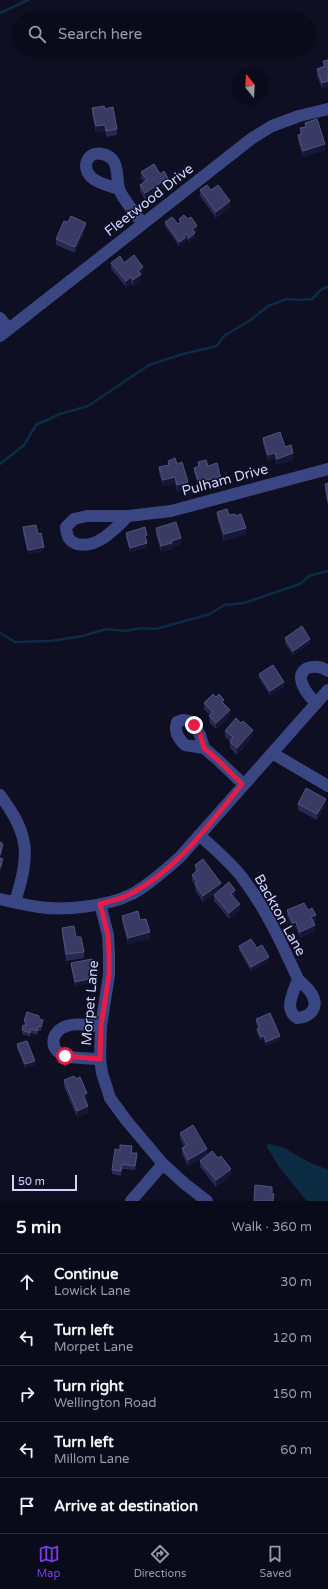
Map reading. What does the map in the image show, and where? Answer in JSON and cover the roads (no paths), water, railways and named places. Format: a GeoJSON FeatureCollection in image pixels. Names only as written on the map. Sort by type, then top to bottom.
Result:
{"type":"FeatureCollection","features":[{"type":"Feature","properties":{"kind":"street","name":"Fleetwood Drive"},"geometry":{"type":"LineString","coordinates":[[5,332],[251,139],[272,126],[292,119],[328,110]]}},
{"type":"Feature","properties":{"kind":"street"},"geometry":{"type":"LineString","coordinates":[[119,189],[143,224]]}},
{"type":"Feature","properties":{"kind":"street"},"geometry":{"type":"LineString","coordinates":[[0,318],[5,332]]}},
{"type":"Feature","properties":{"kind":"street","name":"Pulham Drive"},"geometry":{"type":"LineString","coordinates":[[128,516],[171,511],[304,474],[328,469]]}},
{"type":"Feature","properties":{"kind":"street"},"geometry":{"type":"LineString","coordinates":[[316,704],[303,685],[301,677],[303,671],[310,666],[317,666],[328,671]]}},
{"type":"Feature","properties":{"kind":"street"},"geometry":{"type":"LineString","coordinates":[[0,899],[40,907],[63,908],[100,904],[131,894],[159,876],[200,835],[242,784],[272,753],[328,690]]}},
{"type":"Feature","properties":{"kind":"street"},"geometry":{"type":"LineString","coordinates":[[204,748],[242,784]]}},
{"type":"Feature","properties":{"kind":"street"},"geometry":{"type":"LineString","coordinates":[[272,753],[328,786]]}},
{"type":"Feature","properties":{"kind":"street"},"geometry":{"type":"LineString","coordinates":[[0,795],[12,811],[22,830],[25,849],[24,865],[15,902]]}},
{"type":"Feature","properties":{"kind":"street","name":"Backton Lane"},"geometry":{"type":"LineString","coordinates":[[200,835],[241,876],[257,900],[281,942],[298,979]]}},
{"type":"Feature","properties":{"kind":"street","name":"Morpet Lane"},"geometry":{"type":"LineString","coordinates":[[100,904],[108,935],[109,954],[109,975],[101,1026],[100,1059],[102,1073],[110,1098],[126,1120],[163,1164],[196,1196],[207,1201]]}},
{"type":"Feature","properties":{"kind":"street"},"geometry":{"type":"LineString","coordinates":[[100,1059],[65,1056],[56,1051],[53,1044],[54,1036],[59,1030],[67,1026],[101,1026]]}},
{"type":"Feature","properties":{"kind":"street"},"geometry":{"type":"LineString","coordinates":[[131,1201],[163,1164]]}},
{"type":"Feature","properties":{"kind":"water"},"geometry":{"type":"Polygon","coordinates":[[[268,1144],[283,1148],[328,1170],[328,1201],[307,1201],[279,1167],[267,1147],[268,1144]]]}},
{"type":"Feature","properties":{"kind":"waterway"},"geometry":{"type":"LineString","coordinates":[[0,13],[28,0]]}},
{"type":"Feature","properties":{"kind":"waterway"},"geometry":{"type":"LineString","coordinates":[[0,464],[24,445],[36,425],[60,414],[88,406],[149,365],[183,354],[217,346],[224,336],[252,319],[268,306],[287,299],[312,299],[322,289],[328,287]]}},
{"type":"Feature","properties":{"kind":"waterway"},"geometry":{"type":"LineString","coordinates":[[0,633],[15,642],[50,641],[83,636],[106,629],[126,631],[141,628],[156,629],[210,614],[224,605],[244,603],[300,584],[309,576],[328,571]]}}]}
